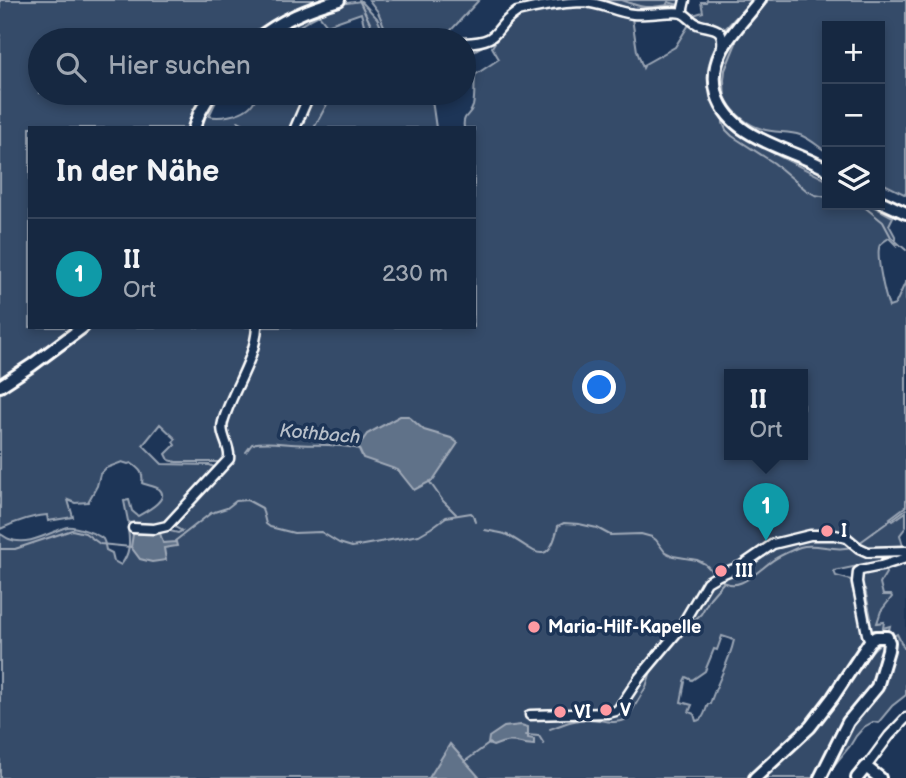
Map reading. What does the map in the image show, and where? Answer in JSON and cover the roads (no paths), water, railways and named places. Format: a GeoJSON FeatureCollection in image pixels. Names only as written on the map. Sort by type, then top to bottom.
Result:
{"type":"FeatureCollection","features":[{"type":"Feature","properties":{"kind":"main road"},"geometry":{"type":"LineString","coordinates":[[273,28],[299,13],[339,0]]}},
{"type":"Feature","properties":{"kind":"main road"},"geometry":{"type":"LineString","coordinates":[[760,0],[722,50],[715,69],[716,88],[723,107],[736,122],[755,136],[822,166]]}},
{"type":"Feature","properties":{"kind":"main road"},"geometry":{"type":"LineString","coordinates":[[195,126],[204,105]]}},
{"type":"Feature","properties":{"kind":"main road"},"geometry":{"type":"LineString","coordinates":[[885,203],[906,213]]}},
{"type":"Feature","properties":{"kind":"main road"},"geometry":{"type":"LineString","coordinates":[[0,386],[80,329]]}},
{"type":"Feature","properties":{"kind":"main road"},"geometry":{"type":"LineString","coordinates":[[755,778],[810,727],[870,641],[883,636],[888,639],[888,650],[881,679],[873,694],[848,722],[820,778]]}},
{"type":"Feature","properties":{"kind":"main road"},"geometry":{"type":"LineString","coordinates":[[857,778],[866,767],[880,778]]}},
{"type":"Feature","properties":{"kind":"street"},"geometry":{"type":"LineString","coordinates":[[476,42],[492,38],[517,12],[562,3],[599,3],[636,15],[683,8],[696,24],[715,28],[727,36],[735,32]]}},
{"type":"Feature","properties":{"kind":"street"},"geometry":{"type":"LineString","coordinates":[[721,34],[722,50]]}},
{"type":"Feature","properties":{"kind":"street"},"geometry":{"type":"LineString","coordinates":[[296,126],[305,105]]}},
{"type":"Feature","properties":{"kind":"street"},"geometry":{"type":"LineString","coordinates":[[133,528],[155,529],[167,526],[229,459],[222,428],[254,345],[257,329]]}},
{"type":"Feature","properties":{"kind":"street"},"geometry":{"type":"LineString","coordinates":[[530,715],[608,713],[618,710],[679,630],[703,588],[715,577],[741,566],[777,542],[810,535],[833,535],[874,552],[906,551]]}},
{"type":"Feature","properties":{"kind":"street"},"geometry":{"type":"LineString","coordinates":[[870,641],[857,582],[858,572],[906,558]]}},
{"type":"Feature","properties":{"kind":"street"},"geometry":{"type":"LineString","coordinates":[[866,767],[906,718]]}},
{"type":"Feature","properties":{"kind":"waterway"},"geometry":{"type":"LineString","coordinates":[[359,0],[372,28]]}},
{"type":"Feature","properties":{"kind":"waterway"},"geometry":{"type":"LineString","coordinates":[[524,0],[526,7]]}},
{"type":"Feature","properties":{"kind":"waterway"},"geometry":{"type":"LineString","coordinates":[[621,0],[645,7],[668,5],[681,8]]}},
{"type":"Feature","properties":{"kind":"waterway"},"geometry":{"type":"LineString","coordinates":[[720,27],[725,29],[752,0]]}},
{"type":"Feature","properties":{"kind":"waterway"},"geometry":{"type":"LineString","coordinates":[[725,102],[725,70],[735,40]]}},
{"type":"Feature","properties":{"kind":"waterway"},"geometry":{"type":"LineString","coordinates":[[476,50],[490,42]]}},
{"type":"Feature","properties":{"kind":"waterway"},"geometry":{"type":"LineString","coordinates":[[315,126],[326,105]]}},
{"type":"Feature","properties":{"kind":"waterway"},"geometry":{"type":"LineString","coordinates":[[723,115],[723,123],[732,136],[774,163],[806,190],[822,196]]}},
{"type":"Feature","properties":{"kind":"waterway"},"geometry":{"type":"LineString","coordinates":[[238,121],[247,126]]}},
{"type":"Feature","properties":{"kind":"waterway"},"geometry":{"type":"LineString","coordinates":[[868,210],[883,222],[891,237],[906,250]]}},
{"type":"Feature","properties":{"kind":"waterway","name":"Kothbach"},"geometry":{"type":"LineString","coordinates":[[246,452],[252,444],[267,442],[359,449]]}},
{"type":"Feature","properties":{"kind":"waterway","name":"Kothbach"},"geometry":{"type":"LineString","coordinates":[[429,481],[456,514]]}},
{"type":"Feature","properties":{"kind":"waterway","name":"Kothbach"},"geometry":{"type":"LineString","coordinates":[[175,541],[211,513],[227,508],[236,501],[247,500],[262,508],[266,524],[270,527],[294,533],[321,532],[352,547],[419,535],[446,517],[471,513],[475,522]]}},
{"type":"Feature","properties":{"kind":"waterway","name":"Kothbach"},"geometry":{"type":"LineString","coordinates":[[859,543],[906,509]]}},
{"type":"Feature","properties":{"kind":"waterway","name":"Kothbach"},"geometry":{"type":"LineString","coordinates":[[485,530],[507,535],[538,553],[549,549],[558,526],[564,523],[597,528],[610,535],[641,534],[652,537],[665,552],[673,556],[705,564],[716,575]]}},
{"type":"Feature","properties":{"kind":"waterway","name":"Kothbach"},"geometry":{"type":"LineString","coordinates":[[0,549],[15,549],[72,530],[85,533],[100,544],[131,547]]}},
{"type":"Feature","properties":{"kind":"waterway","name":"Kothbach"},"geometry":{"type":"LineString","coordinates":[[720,579],[728,584],[743,582],[773,560],[800,547],[854,546]]}},
{"type":"Feature","properties":{"kind":"waterway"},"geometry":{"type":"LineString","coordinates":[[682,632],[701,614],[723,583]]}},
{"type":"Feature","properties":{"kind":"waterway"},"geometry":{"type":"LineString","coordinates":[[550,729],[579,720],[613,722],[627,719],[646,687],[652,668]]}},
{"type":"Feature","properties":{"kind":"waterway"},"geometry":{"type":"LineString","coordinates":[[526,735],[539,736],[544,744]]}},
{"type":"Feature","properties":{"kind":"waterway"},"geometry":{"type":"LineString","coordinates":[[464,762],[490,743]]}},
{"type":"Feature","properties":{"kind":"place","name":"I"},"geometry":{"type":"Point","coordinates":[827,531]}},
{"type":"Feature","properties":{"kind":"place","name":"II"},"geometry":{"type":"Point","coordinates":[766,541]}},
{"type":"Feature","properties":{"kind":"place","name":"III"},"geometry":{"type":"Point","coordinates":[721,571]}},
{"type":"Feature","properties":{"kind":"place","name":"Maria-Hilf-Kapelle"},"geometry":{"type":"Point","coordinates":[534,627]}},
{"type":"Feature","properties":{"kind":"place","name":"V"},"geometry":{"type":"Point","coordinates":[606,710]}},
{"type":"Feature","properties":{"kind":"place","name":"VI"},"geometry":{"type":"Point","coordinates":[560,712]}}]}
